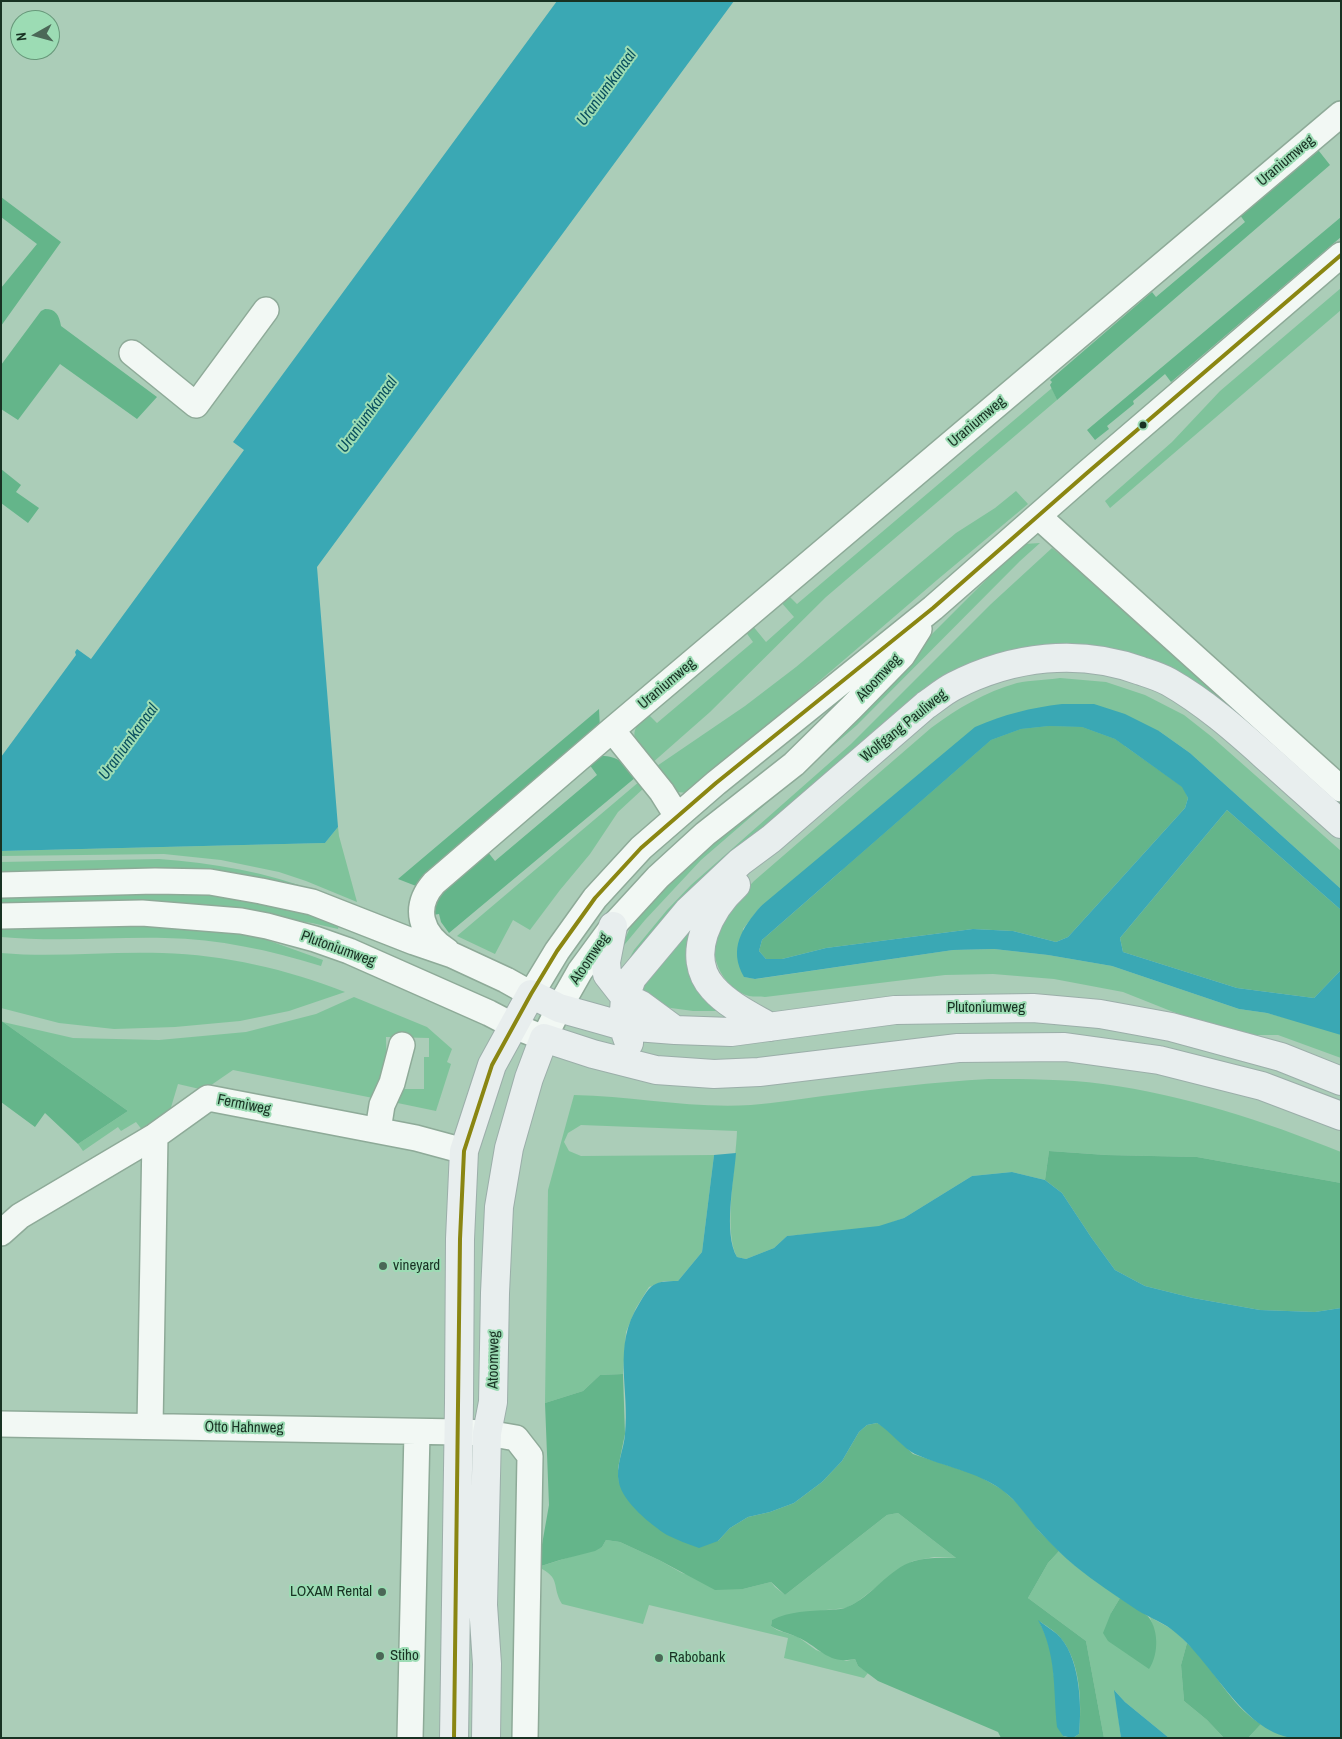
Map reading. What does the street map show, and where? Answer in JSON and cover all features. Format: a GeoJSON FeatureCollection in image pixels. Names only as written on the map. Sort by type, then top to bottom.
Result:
{"type":"FeatureCollection","features":[{"type":"Feature","properties":{"kind":"main road","name":"Wolfgang Pauliweg"},"geometry":{"type":"LineString","coordinates":[[623,1026],[624,997],[632,978],[688,911],[740,862],[771,839],[926,705],[952,687],[978,675],[1010,664],[1053,657],[1082,657],[1124,664],[1167,681],[1200,702],[1235,729],[1341,824]]}},
{"type":"Feature","properties":{"kind":"main road","name":"Wolfgang Pauliweg"},"geometry":{"type":"LineString","coordinates":[[770,1027],[721,996],[711,986],[704,972],[701,958],[701,945],[704,933],[710,918],[725,895],[921,725],[979,687],[1006,678],[1051,669],[1091,670],[1147,685],[1210,724],[1341,838]]}},
{"type":"Feature","properties":{"kind":"main road"},"geometry":{"type":"LineString","coordinates":[[613,926],[606,962],[607,974],[624,997],[641,1006],[675,1030]]}},
{"type":"Feature","properties":{"kind":"main road","name":"Plutoniumweg"},"geometry":{"type":"LineString","coordinates":[[531,994],[559,1008],[623,1026],[675,1030],[732,1032],[895,1010],[1042,1009],[1100,1014],[1171,1027],[1281,1057],[1341,1081]]}},
{"type":"Feature","properties":{"kind":"main road","name":"Atoomweg"},"geometry":{"type":"LineString","coordinates":[[454,1738],[460,1239],[464,1151],[492,1065],[531,994]]}},
{"type":"Feature","properties":{"kind":"main road"},"geometry":{"type":"LineString","coordinates":[[623,1026],[633,1050],[656,1070]]}},
{"type":"Feature","properties":{"kind":"main road","name":"Plutoniumweg"},"geometry":{"type":"LineString","coordinates":[[544,1038],[593,1054],[656,1070],[723,1074],[759,1072],[958,1048],[1066,1047],[1159,1060],[1262,1086],[1341,1116]]}},
{"type":"Feature","properties":{"kind":"main road","name":"Atoomweg"},"geometry":{"type":"LineString","coordinates":[[486,1738],[487,1664],[483,1606],[487,1433],[493,1402],[500,1207],[509,1148],[529,1078],[544,1038]]}},
{"type":"Feature","properties":{"kind":"street","name":"Uraniumweg"},"geometry":{"type":"LineString","coordinates":[[452,955],[429,936],[421,916],[422,904],[434,883],[476,849],[612,730],[1341,114]]}},
{"type":"Feature","properties":{"kind":"street","name":"Atoomweg"},"geometry":{"type":"LineString","coordinates":[[531,994],[557,952],[595,898],[641,848],[677,816],[933,608],[1341,254]]}},
{"type":"Feature","properties":{"kind":"street"},"geometry":{"type":"LineString","coordinates":[[132,353],[196,405],[266,310]]}},
{"type":"Feature","properties":{"kind":"street"},"geometry":{"type":"LineString","coordinates":[[1038,516],[1341,789]]}},
{"type":"Feature","properties":{"kind":"street","name":"Atoomweg"},"geometry":{"type":"LineString","coordinates":[[544,1038],[580,971],[613,926],[658,877],[698,840],[794,764],[852,707],[902,656],[933,608]]}},
{"type":"Feature","properties":{"kind":"street"},"geometry":{"type":"LineString","coordinates":[[612,730],[662,792],[677,816]]}},
{"type":"Feature","properties":{"kind":"street","name":"Plutoniumweg"},"geometry":{"type":"LineString","coordinates":[[1,884],[156,881],[210,882],[312,902],[452,955],[531,994]]}},
{"type":"Feature","properties":{"kind":"street","name":"Plutoniumweg"},"geometry":{"type":"LineString","coordinates":[[1,916],[142,914],[241,921],[267,926],[315,939],[349,951],[544,1038]]}},
{"type":"Feature","properties":{"kind":"street"},"geometry":{"type":"LineString","coordinates":[[378,1130],[382,1105],[392,1083],[402,1045]]}},
{"type":"Feature","properties":{"kind":"street","name":"Fermiweg"},"geometry":{"type":"LineString","coordinates":[[1,1233],[20,1216],[155,1136],[208,1098],[378,1130],[464,1151]]}},
{"type":"Feature","properties":{"kind":"street"},"geometry":{"type":"LineString","coordinates":[[150,1426],[155,1136]]}},
{"type":"Feature","properties":{"kind":"street","name":"Otto Hahnweg"},"geometry":{"type":"LineString","coordinates":[[1,1424],[487,1433]]}},
{"type":"Feature","properties":{"kind":"street"},"geometry":{"type":"LineString","coordinates":[[410,1738],[417,1432]]}},
{"type":"Feature","properties":{"kind":"street"},"geometry":{"type":"LineString","coordinates":[[487,1433],[516,1438],[530,1456],[525,1738]]}},
{"type":"Feature","properties":{"kind":"green space"},"geometry":{"type":"Polygon","coordinates":[[[1315,146],[1330,165],[1057,400],[1050,385],[1052,382],[1050,380],[1152,292],[1156,297],[1245,222],[1237,211],[1315,146]]]}},
{"type":"Feature","properties":{"kind":"green space"},"geometry":{"type":"Polygon","coordinates":[[[1,197],[61,242],[1,326],[1,288],[37,244],[1,217],[1,197]]]}},
{"type":"Feature","properties":{"kind":"green space"},"geometry":{"type":"Polygon","coordinates":[[[1341,217],[1341,237],[1171,382],[1165,374],[1133,401],[1134,404],[1107,426],[1109,429],[1095,440],[1087,430],[1341,217]]]}},
{"type":"Feature","properties":{"kind":"green space"},"geometry":{"type":"Polygon","coordinates":[[[1341,288],[1341,310],[1110,508],[1105,501],[1172,442],[1220,391],[1341,288]]]}},
{"type":"Feature","properties":{"kind":"green space"},"geometry":{"type":"Polygon","coordinates":[[[45,309],[54,311],[58,316],[61,326],[157,397],[137,419],[60,364],[18,420],[1,409],[1,365],[41,311],[45,309]]]}},
{"type":"Feature","properties":{"kind":"green space"},"geometry":{"type":"Polygon","coordinates":[[[1052,388],[1057,400],[826,597],[710,712],[651,764],[637,744],[634,733],[636,727],[648,714],[657,723],[753,642],[745,631],[752,625],[766,642],[794,617],[780,601],[788,595],[797,604],[1052,388]]]}},
{"type":"Feature","properties":{"kind":"green space"},"geometry":{"type":"Polygon","coordinates":[[[1,469],[21,485],[16,492],[39,508],[28,523],[1,503],[1,469]]]}},
{"type":"Feature","properties":{"kind":"green space"},"geometry":{"type":"Polygon","coordinates":[[[1016,491],[1028,504],[689,793],[676,792],[654,768],[745,706],[796,667],[956,533],[995,508],[1016,491]]]}},
{"type":"Feature","properties":{"kind":"green space"},"geometry":{"type":"Polygon","coordinates":[[[1040,543],[857,725],[701,860],[620,950],[635,917],[696,853],[798,768],[1014,552],[1024,544],[1040,543]]]}},
{"type":"Feature","properties":{"kind":"green space"},"geometry":{"type":"Polygon","coordinates":[[[1052,548],[1105,591],[1341,799],[1341,817],[1151,667],[980,666],[619,977],[634,950],[667,910],[691,885],[851,744],[991,604],[1052,548]]]}},
{"type":"Feature","properties":{"kind":"green space"},"geometry":{"type":"Polygon","coordinates":[[[1060,678],[1106,682],[1145,695],[1184,715],[1212,737],[1341,851],[1341,889],[1190,753],[1159,731],[761,906],[743,929],[744,977],[756,979],[953,950],[994,949],[1048,955],[1112,966],[1239,1009],[1267,1013],[1334,1031],[1341,1035],[1341,1058],[1278,1035],[1248,1035],[1201,1023],[1123,992],[1054,979],[993,974],[945,975],[765,997],[749,996],[740,993],[720,972],[714,953],[716,934],[727,913],[754,881],[931,728],[951,714],[972,701],[1017,683],[1060,678]]]}},
{"type":"Feature","properties":{"kind":"green space"},"geometry":{"type":"Polygon","coordinates":[[[599,709],[600,729],[416,886],[398,879],[599,709]]]}},
{"type":"Feature","properties":{"kind":"green space"},"geometry":{"type":"Polygon","coordinates":[[[1049,726],[1082,727],[1115,739],[1183,787],[1188,798],[1185,808],[1068,937],[1056,942],[1013,931],[973,929],[826,948],[782,959],[766,959],[759,951],[762,940],[991,740],[1021,729],[1049,726]]]}},
{"type":"Feature","properties":{"kind":"green space"},"geometry":{"type":"Polygon","coordinates":[[[601,756],[617,759],[636,777],[449,933],[441,922],[439,914],[433,915],[435,898],[487,851],[495,861],[597,775],[589,764],[601,756]]]}},
{"type":"Feature","properties":{"kind":"green space"},"geometry":{"type":"Polygon","coordinates":[[[640,781],[645,787],[618,812],[590,854],[530,930],[513,920],[495,954],[457,936],[640,781]]]}},
{"type":"Feature","properties":{"kind":"green space"},"geometry":{"type":"Polygon","coordinates":[[[1227,810],[1341,910],[1341,970],[1314,998],[1237,988],[1123,952],[1120,938],[1227,810]]]}},
{"type":"Feature","properties":{"kind":"green space"},"geometry":{"type":"Polygon","coordinates":[[[338,827],[357,902],[279,872],[221,860],[164,854],[1,856],[1,851],[325,843],[338,827]]]}},
{"type":"Feature","properties":{"kind":"green space"},"geometry":{"type":"Polygon","coordinates":[[[159,859],[199,863],[260,874],[318,892],[1,876],[1,862],[159,859]]]}},
{"type":"Feature","properties":{"kind":"green space"},"geometry":{"type":"Polygon","coordinates":[[[162,893],[210,895],[273,904],[339,923],[338,929],[276,918],[1,908],[1,895],[162,893]]]}},
{"type":"Feature","properties":{"kind":"green space"},"geometry":{"type":"Polygon","coordinates":[[[700,916],[729,1011],[693,1011],[664,1007],[630,993],[700,916]]]}},
{"type":"Feature","properties":{"kind":"green space"},"geometry":{"type":"Polygon","coordinates":[[[1,925],[176,926],[220,929],[259,937],[323,960],[321,966],[244,946],[185,939],[42,939],[1,937],[1,925]]]}},
{"type":"Feature","properties":{"kind":"green space"},"geometry":{"type":"Polygon","coordinates":[[[1,953],[41,955],[186,954],[232,960],[278,970],[345,992],[289,1011],[240,1021],[175,1027],[114,1029],[59,1023],[1,1008],[1,953]]]}},
{"type":"Feature","properties":{"kind":"green space"},"geometry":{"type":"Polygon","coordinates":[[[354,997],[427,1027],[452,1049],[447,1062],[451,1064],[436,1111],[388,1101],[399,1089],[424,1089],[424,1057],[429,1057],[429,1038],[386,1037],[387,1078],[378,1099],[233,1070],[204,1090],[178,1084],[169,1114],[143,1131],[136,1122],[121,1131],[118,1127],[83,1151],[78,1144],[128,1111],[3,1022],[73,1038],[159,1040],[246,1032],[316,1014],[354,997]]]}},
{"type":"Feature","properties":{"kind":"green space"},"geometry":{"type":"Polygon","coordinates":[[[1,1021],[128,1111],[78,1144],[45,1113],[35,1127],[1,1102],[1,1021]]]}},
{"type":"Feature","properties":{"kind":"green space"},"geometry":{"type":"Polygon","coordinates":[[[989,1079],[1089,1082],[1164,1095],[1224,1110],[1341,1152],[1341,1183],[1197,1157],[1106,1155],[1049,1151],[1045,1180],[1012,1172],[972,1176],[904,1218],[879,1227],[787,1236],[774,1248],[746,1259],[737,1257],[731,1231],[731,1196],[737,1131],[581,1125],[568,1133],[564,1142],[569,1151],[581,1156],[714,1155],[702,1252],[678,1281],[664,1281],[649,1287],[636,1308],[626,1332],[623,1374],[600,1375],[583,1391],[545,1403],[548,1190],[574,1095],[729,1106],[769,1103],[906,1086],[989,1079]]]}},
{"type":"Feature","properties":{"kind":"green space"},"geometry":{"type":"Polygon","coordinates":[[[1049,1151],[1106,1155],[1197,1157],[1341,1183],[1341,1308],[1315,1312],[1260,1310],[1193,1298],[1145,1286],[1115,1270],[1062,1193],[1045,1180],[1049,1151]]]}},
{"type":"Feature","properties":{"kind":"green space"},"geometry":{"type":"Polygon","coordinates":[[[623,1374],[625,1434],[618,1468],[619,1483],[718,1541],[730,1528],[748,1517],[770,1512],[794,1503],[822,1482],[842,1461],[859,1432],[867,1425],[877,1423],[887,1429],[913,1454],[977,1475],[1003,1490],[1020,1506],[1039,1531],[1059,1551],[1048,1563],[1028,1598],[1086,1641],[1104,1738],[1073,1738],[1079,1734],[1080,1722],[1080,1695],[1076,1669],[1066,1645],[1056,1633],[1039,1621],[1052,1656],[1056,1714],[1063,1736],[1069,1738],[1001,1738],[998,1732],[878,1681],[858,1666],[855,1659],[845,1660],[830,1657],[805,1641],[771,1626],[772,1620],[786,1615],[845,1608],[864,1597],[896,1570],[914,1561],[929,1558],[956,1558],[898,1513],[887,1515],[785,1595],[771,1582],[743,1589],[715,1590],[659,1560],[620,1542],[606,1540],[602,1547],[595,1551],[538,1567],[549,1505],[545,1403],[583,1391],[600,1375],[623,1374]]]}},
{"type":"Feature","properties":{"kind":"green space"},"geometry":{"type":"Polygon","coordinates":[[[898,1513],[956,1558],[934,1557],[913,1561],[846,1608],[772,1620],[771,1626],[798,1637],[816,1650],[846,1661],[855,1659],[858,1666],[868,1673],[864,1678],[784,1658],[788,1638],[649,1605],[643,1624],[562,1604],[553,1579],[538,1567],[602,1547],[606,1540],[620,1542],[682,1573],[743,1589],[771,1582],[785,1595],[887,1515],[898,1513]]]}},
{"type":"Feature","properties":{"kind":"green space"},"geometry":{"type":"Polygon","coordinates":[[[1059,1551],[1074,1565],[1120,1598],[1111,1613],[1154,1630],[1150,1617],[1175,1631],[1187,1643],[1181,1665],[1184,1701],[1207,1720],[1224,1738],[1169,1738],[1125,1702],[1115,1691],[1121,1738],[1104,1738],[1086,1641],[1028,1598],[1048,1563],[1059,1551]]]}},
{"type":"Feature","properties":{"kind":"green space"},"geometry":{"type":"Polygon","coordinates":[[[1120,1598],[1145,1614],[1153,1625],[1156,1651],[1149,1669],[1108,1641],[1103,1633],[1111,1613],[1120,1598]]]}},
{"type":"Feature","properties":{"kind":"green space"},"geometry":{"type":"Polygon","coordinates":[[[1187,1643],[1240,1707],[1261,1724],[1248,1738],[1224,1738],[1207,1720],[1184,1701],[1181,1665],[1187,1643]]]}},
{"type":"Feature","properties":{"kind":"green space"},"geometry":{"type":"Polygon","coordinates":[[[1261,1724],[1291,1738],[1248,1738],[1261,1724]]]}},
{"type":"Feature","properties":{"kind":"water","name":"Uraniumkanaal"},"geometry":{"type":"Polygon","coordinates":[[[557,1],[734,1],[317,567],[338,827],[325,843],[1,851],[1,757],[76,655],[77,649],[91,659],[244,450],[233,442],[557,1]]]}},
{"type":"Feature","properties":{"kind":"water"},"geometry":{"type":"Polygon","coordinates":[[[1062,704],[1094,704],[1125,714],[1159,731],[1190,753],[1341,889],[1341,910],[1227,810],[1120,938],[1123,952],[1237,988],[1314,998],[1341,970],[1341,1035],[1267,1013],[1239,1009],[1112,966],[1048,955],[994,949],[953,950],[755,979],[744,977],[737,957],[739,939],[748,922],[761,906],[975,727],[1007,715],[1062,704]],[[1049,726],[1021,729],[991,740],[762,940],[759,951],[766,959],[782,959],[826,948],[973,929],[1013,931],[1056,942],[1068,937],[1185,808],[1188,798],[1182,787],[1115,739],[1082,727],[1049,726]]]}},
{"type":"Feature","properties":{"kind":"water"},"geometry":{"type":"Polygon","coordinates":[[[736,1153],[730,1221],[733,1247],[737,1257],[746,1259],[774,1248],[787,1236],[879,1226],[904,1218],[972,1176],[1012,1172],[1045,1180],[1062,1193],[1115,1270],[1145,1286],[1193,1298],[1260,1310],[1315,1312],[1341,1308],[1341,1738],[1292,1738],[1274,1732],[1258,1722],[1229,1694],[1190,1646],[1172,1629],[1137,1610],[1075,1566],[1035,1527],[1008,1494],[982,1478],[915,1454],[877,1423],[867,1425],[859,1432],[842,1461],[822,1482],[794,1503],[770,1512],[748,1517],[730,1528],[718,1541],[699,1548],[667,1535],[638,1512],[626,1498],[618,1477],[626,1417],[624,1352],[626,1336],[639,1304],[650,1288],[658,1283],[678,1281],[702,1252],[714,1155],[736,1153]]]}},
{"type":"Feature","properties":{"kind":"water"},"geometry":{"type":"Polygon","coordinates":[[[1038,1620],[1057,1634],[1065,1643],[1075,1667],[1078,1681],[1080,1722],[1079,1734],[1073,1738],[1063,1736],[1057,1727],[1051,1659],[1044,1633],[1038,1620]]]}},
{"type":"Feature","properties":{"kind":"water"},"geometry":{"type":"Polygon","coordinates":[[[1114,1690],[1125,1702],[1169,1738],[1121,1738],[1114,1690]]]}},
{"type":"Feature","properties":{"kind":"transit line"},"geometry":{"type":"LineString","coordinates":[[454,1738],[460,1239],[464,1151],[492,1065],[531,994],[557,951],[595,898],[641,848],[716,783],[933,608],[1341,255]]}},
{"type":"Feature","properties":{"kind":"place","name":"vineyard"},"geometry":{"type":"Point","coordinates":[383,1266]}},
{"type":"Feature","properties":{"kind":"place","name":"LOXAM Rental"},"geometry":{"type":"Point","coordinates":[382,1592]}},
{"type":"Feature","properties":{"kind":"place","name":"Stiho"},"geometry":{"type":"Point","coordinates":[380,1656]}},
{"type":"Feature","properties":{"kind":"place","name":"Rabobank"},"geometry":{"type":"Point","coordinates":[659,1658]}}]}
